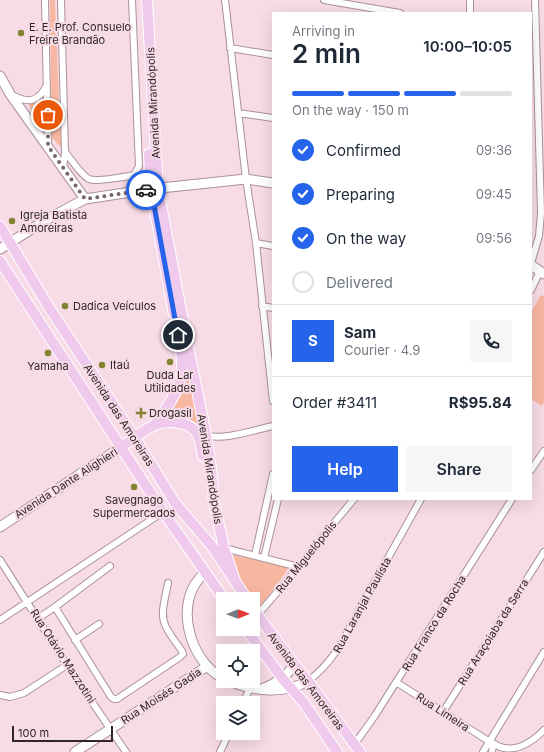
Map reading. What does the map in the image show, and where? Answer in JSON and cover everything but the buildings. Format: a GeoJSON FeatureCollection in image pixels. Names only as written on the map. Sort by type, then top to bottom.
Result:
{"type":"FeatureCollection","features":[{"type":"Feature","properties":{"kind":"main road","name":"Avenida Mirandópolis"},"geometry":{"type":"LineString","coordinates":[[140,0],[154,189],[183,359],[182,378],[179,387],[155,425]]}},
{"type":"Feature","properties":{"kind":"main road","name":"Avenida Mirandópolis"},"geometry":{"type":"LineString","coordinates":[[147,0],[154,189],[206,435],[214,503],[224,548],[235,581]]}},
{"type":"Feature","properties":{"kind":"main road","name":"Avenida das Amoreiras"},"geometry":{"type":"LineString","coordinates":[[0,226],[50,308],[135,438],[175,503],[211,545],[242,592]]}},
{"type":"Feature","properties":{"kind":"main road","name":"Avenida das Amoreiras"},"geometry":{"type":"LineString","coordinates":[[0,261],[163,512],[219,592]]}},
{"type":"Feature","properties":{"kind":"main road","name":"Avenida Dante Alighieri"},"geometry":{"type":"LineString","coordinates":[[121,447],[155,425],[176,422],[186,425],[196,432]]}},
{"type":"Feature","properties":{"kind":"main road"},"geometry":{"type":"LineString","coordinates":[[196,432],[200,440],[214,503]]}},
{"type":"Feature","properties":{"kind":"main road","name":"Avenida das Amoreiras"},"geometry":{"type":"LineString","coordinates":[[260,619],[357,748]]}},
{"type":"Feature","properties":{"kind":"main road","name":"Avenida das Amoreiras"},"geometry":{"type":"LineString","coordinates":[[251,636],[282,678],[304,703],[337,752]]}},
{"type":"Feature","properties":{"kind":"street"},"geometry":{"type":"LineString","coordinates":[[45,0],[48,146]]}},
{"type":"Feature","properties":{"kind":"street"},"geometry":{"type":"LineString","coordinates":[[61,0],[65,152],[63,168]]}},
{"type":"Feature","properties":{"kind":"street","name":"Avenida Mirandópolis"},"geometry":{"type":"LineString","coordinates":[[65,152],[84,176],[94,180],[134,175],[138,166],[136,62],[132,0]]}},
{"type":"Feature","properties":{"kind":"street"},"geometry":{"type":"LineString","coordinates":[[225,0],[246,179],[256,243],[272,388]]}},
{"type":"Feature","properties":{"kind":"street"},"geometry":{"type":"LineString","coordinates":[[324,0],[394,12]]}},
{"type":"Feature","properties":{"kind":"street"},"geometry":{"type":"LineString","coordinates":[[470,0],[470,12]]}},
{"type":"Feature","properties":{"kind":"street"},"geometry":{"type":"LineString","coordinates":[[532,260],[539,236],[541,213],[535,0]]}},
{"type":"Feature","properties":{"kind":"street"},"geometry":{"type":"LineString","coordinates":[[230,48],[272,55]]}},
{"type":"Feature","properties":{"kind":"street"},"geometry":{"type":"LineString","coordinates":[[0,76],[10,94],[85,199]]}},
{"type":"Feature","properties":{"kind":"street"},"geometry":{"type":"LineString","coordinates":[[10,94],[25,100],[35,99],[41,96],[47,84]]}},
{"type":"Feature","properties":{"kind":"street"},"geometry":{"type":"LineString","coordinates":[[238,113],[272,118]]}},
{"type":"Feature","properties":{"kind":"street"},"geometry":{"type":"LineString","coordinates":[[0,249],[44,221],[85,199],[154,189],[246,179],[272,183]]}},
{"type":"Feature","properties":{"kind":"street"},"geometry":{"type":"LineString","coordinates":[[256,243],[272,246]]}},
{"type":"Feature","properties":{"kind":"street"},"geometry":{"type":"LineString","coordinates":[[532,265],[542,272],[532,288]]}},
{"type":"Feature","properties":{"kind":"street"},"geometry":{"type":"LineString","coordinates":[[262,306],[272,308]]}},
{"type":"Feature","properties":{"kind":"street"},"geometry":{"type":"LineString","coordinates":[[196,432],[211,437],[227,436],[272,426]]}},
{"type":"Feature","properties":{"kind":"street","name":"Avenida Dante Alighieri"},"geometry":{"type":"LineString","coordinates":[[0,527],[121,447]]}},
{"type":"Feature","properties":{"kind":"street"},"geometry":{"type":"LineString","coordinates":[[532,469],[543,453]]}},
{"type":"Feature","properties":{"kind":"street"},"geometry":{"type":"LineString","coordinates":[[255,555],[272,478]]}},
{"type":"Feature","properties":{"kind":"street"},"geometry":{"type":"LineString","coordinates":[[264,558],[278,500]]}},
{"type":"Feature","properties":{"kind":"street","name":"Rua Miguelópolis"},"geometry":{"type":"LineString","coordinates":[[260,608],[281,590],[353,500]]}},
{"type":"Feature","properties":{"kind":"street","name":"Rua Laranjal Paulista"},"geometry":{"type":"LineString","coordinates":[[251,688],[276,690],[290,688],[308,681],[330,660],[343,641],[420,500]]}},
{"type":"Feature","properties":{"kind":"street","name":"Rua Franco da Rocha"},"geometry":{"type":"LineString","coordinates":[[357,748],[374,717],[511,500]]}},
{"type":"Feature","properties":{"kind":"street"},"geometry":{"type":"LineString","coordinates":[[0,620],[163,512]]}},
{"type":"Feature","properties":{"kind":"street"},"geometry":{"type":"LineString","coordinates":[[224,548],[299,567]]}},
{"type":"Feature","properties":{"kind":"street","name":"Rua Araçoiaba da Serra"},"geometry":{"type":"LineString","coordinates":[[443,712],[544,552]]}},
{"type":"Feature","properties":{"kind":"street","name":"Rua Otávio Mazzotini"},"geometry":{"type":"LineString","coordinates":[[0,560],[67,665],[126,752]]}},
{"type":"Feature","properties":{"kind":"street"},"geometry":{"type":"LineString","coordinates":[[37,619],[110,566]]}},
{"type":"Feature","properties":{"kind":"street"},"geometry":{"type":"LineString","coordinates":[[205,573],[199,577],[194,585],[187,606],[188,627],[198,653],[206,667],[216,674]]}},
{"type":"Feature","properties":{"kind":"street"},"geometry":{"type":"LineString","coordinates":[[55,607],[111,697],[117,699],[128,693],[183,654],[165,627],[165,602],[168,583]]}},
{"type":"Feature","properties":{"kind":"street"},"geometry":{"type":"LineString","coordinates":[[75,640],[99,624]]}},
{"type":"Feature","properties":{"kind":"street"},"geometry":{"type":"LineString","coordinates":[[483,752],[491,743],[544,652]]}},
{"type":"Feature","properties":{"kind":"street"},"geometry":{"type":"LineString","coordinates":[[0,696],[10,697],[24,693],[67,665]]}},
{"type":"Feature","properties":{"kind":"street"},"geometry":{"type":"LineString","coordinates":[[248,696],[254,689],[272,685],[282,678],[295,665]]}},
{"type":"Feature","properties":{"kind":"street","name":"Rua Moisés Gadia"},"geometry":{"type":"LineString","coordinates":[[75,752],[206,667]]}},
{"type":"Feature","properties":{"kind":"street","name":"Rua Limeira"},"geometry":{"type":"LineString","coordinates":[[396,682],[491,743],[504,748],[525,745],[544,730]]}},
{"type":"Feature","properties":{"kind":"street"},"geometry":{"type":"LineString","coordinates":[[220,752],[226,740]]}},
{"type":"Feature","properties":{"kind":"street"},"geometry":{"type":"LineString","coordinates":[[491,743],[492,752]]}},
{"type":"Feature","properties":{"kind":"shaded area"},"geometry":{"type":"Polygon","coordinates":[[[50,0],[55,0],[60,128],[63,149],[52,138],[50,0]]]}},
{"type":"Feature","properties":{"kind":"shaded area"},"geometry":{"type":"Polygon","coordinates":[[[45,95],[46,132],[27,102],[39,101],[45,95]]]}},
{"type":"Feature","properties":{"kind":"shaded area"},"geometry":{"type":"Polygon","coordinates":[[[541,295],[544,296],[544,402],[542,406],[532,400],[532,310],[541,295]]]}},
{"type":"Feature","properties":{"kind":"shaded area"},"geometry":{"type":"Polygon","coordinates":[[[189,374],[198,425],[191,420],[169,414],[189,374]]]}},
{"type":"Feature","properties":{"kind":"shaded area"},"geometry":{"type":"Polygon","coordinates":[[[228,554],[289,567],[260,607],[260,592],[245,592],[228,554]]]}},
{"type":"Feature","properties":{"kind":"way so far"},"geometry":{"type":"LineString","coordinates":[[48,115],[48,146],[85,199],[146,190]]}},
{"type":"Feature","properties":{"kind":"place","name":"E. E. Prof. Consuelo Freire Brandão"},"geometry":{"type":"Point","coordinates":[21,33]}},
{"type":"Feature","properties":{"kind":"place","name":"Igreja Batista Amoreiras"},"geometry":{"type":"Point","coordinates":[12,221]}},
{"type":"Feature","properties":{"kind":"place","name":"Dadica Veículos"},"geometry":{"type":"Point","coordinates":[65,306]}},
{"type":"Feature","properties":{"kind":"place","name":"Yamaha"},"geometry":{"type":"Point","coordinates":[48,353]}},
{"type":"Feature","properties":{"kind":"place","name":"Duda Lar Utilidades"},"geometry":{"type":"Point","coordinates":[170,362]}},
{"type":"Feature","properties":{"kind":"place","name":"Itaú"},"geometry":{"type":"Point","coordinates":[102,365]}},
{"type":"Feature","properties":{"kind":"place","name":"Drogasil"},"geometry":{"type":"Point","coordinates":[141,413]}},
{"type":"Feature","properties":{"kind":"place","name":"Savegnago Supermercados"},"geometry":{"type":"Point","coordinates":[134,487]}},
{"type":"Feature","properties":{"kind":"route"},"geometry":{"type":"LineString","coordinates":[[146,190],[151,189],[178,335]]}}]}
